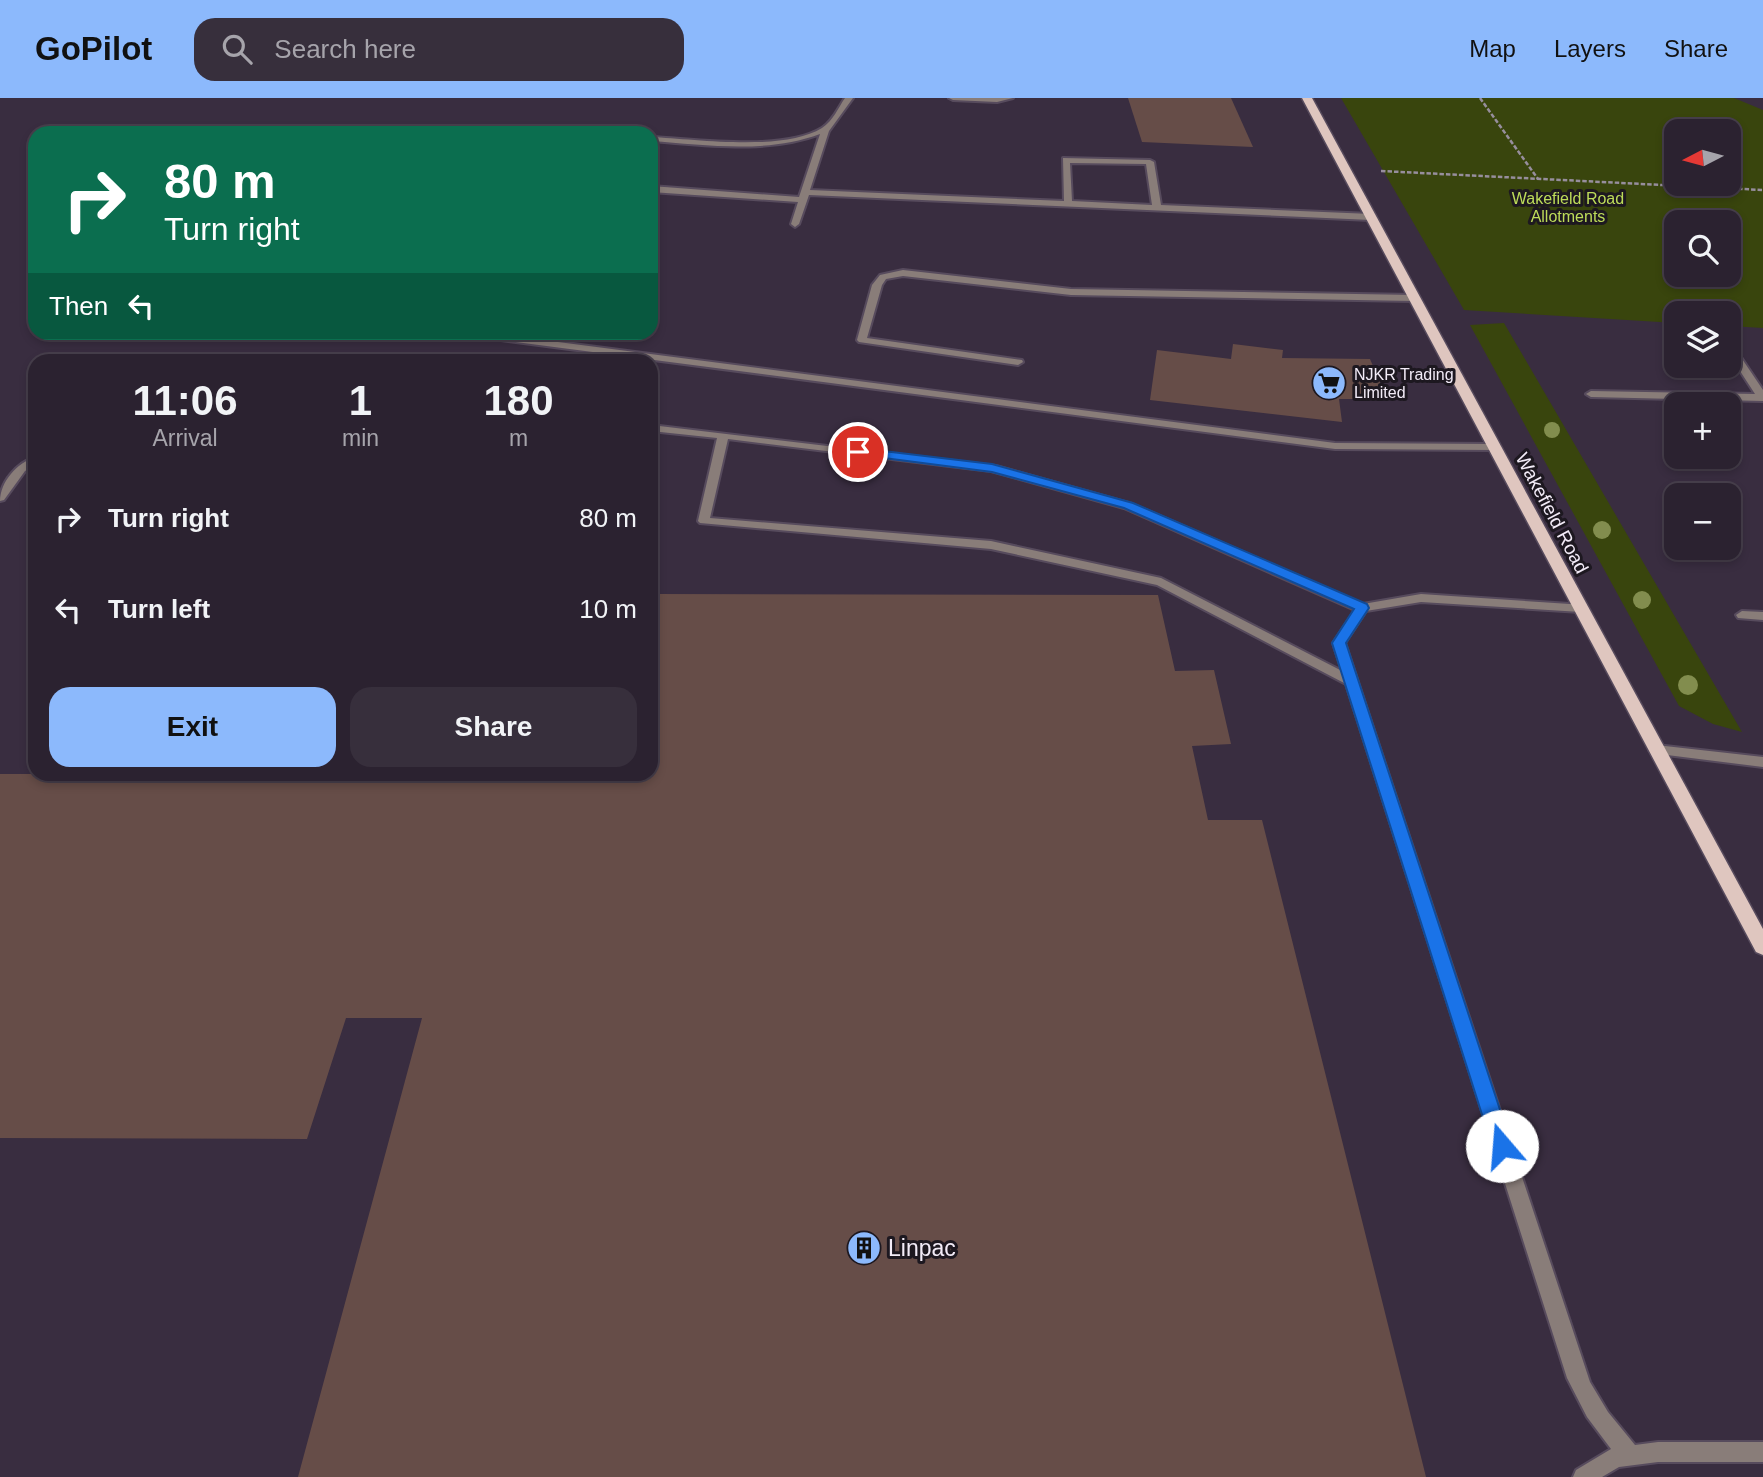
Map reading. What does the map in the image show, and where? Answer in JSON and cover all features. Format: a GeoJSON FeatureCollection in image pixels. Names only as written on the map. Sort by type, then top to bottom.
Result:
{"type":"FeatureCollection","features":[{"type":"Feature","properties":{"kind":"main road","name":"Wakefield Road"},"geometry":{"type":"LineString","coordinates":[[1307,98],[1763,947]]}},
{"type":"Feature","properties":{"kind":"street"},"geometry":{"type":"LineString","coordinates":[[795,224],[825,131],[849,98]]}},
{"type":"Feature","properties":{"kind":"street"},"geometry":{"type":"LineString","coordinates":[[953,98],[1009,98]]}},
{"type":"Feature","properties":{"kind":"street"},"geometry":{"type":"LineString","coordinates":[[658,139],[769,143],[825,131]]}},
{"type":"Feature","properties":{"kind":"street"},"geometry":{"type":"LineString","coordinates":[[1069,204],[1066,160],[1150,162],[1157,208]]}},
{"type":"Feature","properties":{"kind":"street"},"geometry":{"type":"LineString","coordinates":[[658,189],[1371,217]]}},
{"type":"Feature","properties":{"kind":"street"},"geometry":{"type":"LineString","coordinates":[[1018,362],[862,340],[877,285],[883,277],[902,273],[1071,292],[1414,299]]}},
{"type":"Feature","properties":{"kind":"street"},"geometry":{"type":"LineString","coordinates":[[519,340],[627,354]]}},
{"type":"Feature","properties":{"kind":"street"},"geometry":{"type":"LineString","coordinates":[[658,358],[1335,446],[1494,447]]}},
{"type":"Feature","properties":{"kind":"street"},"geometry":{"type":"LineString","coordinates":[[1741,364],[1763,398]]}},
{"type":"Feature","properties":{"kind":"street"},"geometry":{"type":"LineString","coordinates":[[1591,394],[1763,398]]}},
{"type":"Feature","properties":{"kind":"street"},"geometry":{"type":"LineString","coordinates":[[658,429],[992,468],[1128,506],[1362,608],[1421,598],[1581,608]]}},
{"type":"Feature","properties":{"kind":"street"},"geometry":{"type":"LineString","coordinates":[[723,435],[704,520],[991,545],[1161,582],[1352,682]]}},
{"type":"Feature","properties":{"kind":"street"},"geometry":{"type":"LineString","coordinates":[[0,498],[21,469],[28,464]]}},
{"type":"Feature","properties":{"kind":"street"},"geometry":{"type":"LineString","coordinates":[[1362,608],[1339,643],[1577,1378],[1598,1419],[1631,1455]]}},
{"type":"Feature","properties":{"kind":"street"},"geometry":{"type":"LineString","coordinates":[[1742,615],[1763,616]]}},
{"type":"Feature","properties":{"kind":"street"},"geometry":{"type":"LineString","coordinates":[[1656,750],[1763,762]]}},
{"type":"Feature","properties":{"kind":"street"},"geometry":{"type":"LineString","coordinates":[[1583,1477],[1616,1457],[1658,1452],[1763,1452]]}},
{"type":"Feature","properties":{"kind":"path"},"geometry":{"type":"LineString","coordinates":[[1480,98],[1538,179]]}},
{"type":"Feature","properties":{"kind":"path"},"geometry":{"type":"LineString","coordinates":[[1345,169],[1763,190]]}},
{"type":"Feature","properties":{"kind":"green space","name":"Wakefield Road Allotments"},"geometry":{"type":"Polygon","coordinates":[[[1341,98],[1734,98],[1763,110],[1763,328],[1741,327],[1741,301],[1664,301],[1664,322],[1464,310],[1341,98]]]}},
{"type":"Feature","properties":{"kind":"green space"},"geometry":{"type":"Polygon","coordinates":[[[1504,323],[1742,732],[1713,724],[1679,706],[1470,325],[1504,323]]]}},
{"type":"Feature","properties":{"kind":"building"},"geometry":{"type":"Polygon","coordinates":[[[1128,98],[1231,98],[1253,147],[1142,142],[1128,98]]]}},
{"type":"Feature","properties":{"kind":"building"},"geometry":{"type":"Polygon","coordinates":[[[1233,344],[1283,350],[1282,358],[1370,359],[1387,399],[1339,399],[1342,422],[1150,400],[1157,350],[1231,359],[1233,344]]]}},
{"type":"Feature","properties":{"kind":"building","name":"Linpac"},"geometry":{"type":"Polygon","coordinates":[[[658,594],[1158,595],[1175,671],[1214,670],[1231,744],[1192,746],[1208,820],[1262,820],[1426,1477],[298,1477],[422,1018],[346,1018],[307,1139],[0,1138],[0,774],[28,774],[28,781],[658,781],[658,594]]]}},
{"type":"Feature","properties":{"kind":"place","name":"NJKR Trading Limited"},"geometry":{"type":"Point","coordinates":[1329,383]}},
{"type":"Feature","properties":{"kind":"place","name":"Linpac"},"geometry":{"type":"Point","coordinates":[864,1248]}},
{"type":"Feature","properties":{"kind":"route"},"geometry":{"type":"LineString","coordinates":[[858,452],[992,468],[1128,506],[1362,608],[1339,643],[1502,1146]]}}]}
